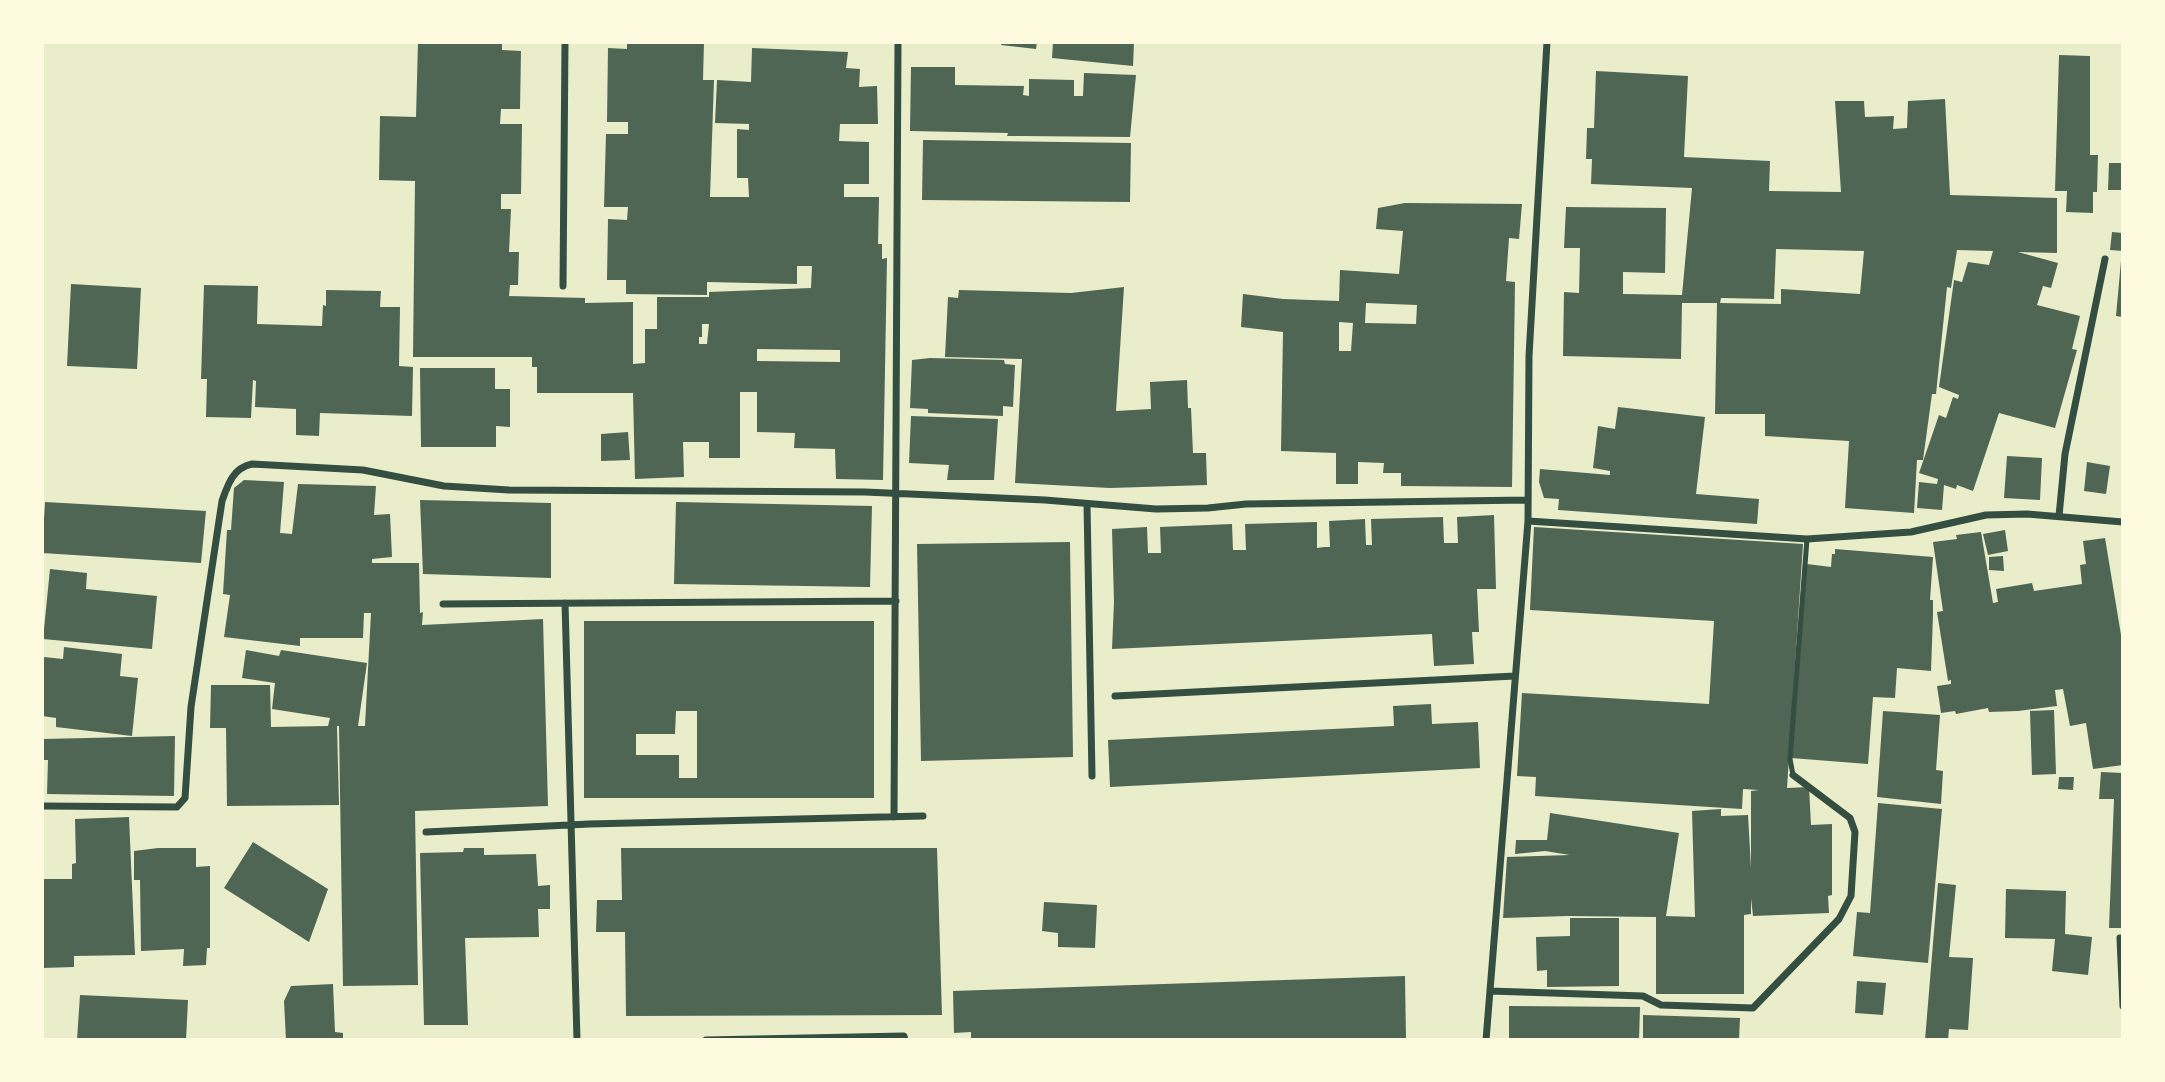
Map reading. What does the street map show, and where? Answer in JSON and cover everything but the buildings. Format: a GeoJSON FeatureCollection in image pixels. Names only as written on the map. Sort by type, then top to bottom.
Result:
{"type":"FeatureCollection","features":[{"type":"Feature","properties":{"kind":"street"},"geometry":{"type":"LineString","coordinates":[[563,286],[565,42]]}},
{"type":"Feature","properties":{"kind":"street"},"geometry":{"type":"LineString","coordinates":[[894,817],[898,42]]}},
{"type":"Feature","properties":{"kind":"street"},"geometry":{"type":"LineString","coordinates":[[1486,1040],[1528,521],[1529,356],[1547,42]]}},
{"type":"Feature","properties":{"kind":"street"},"geometry":{"type":"LineString","coordinates":[[2059,516],[2065,454],[2105,258]]}},
{"type":"Feature","properties":{"kind":"street"},"geometry":{"type":"LineString","coordinates":[[42,806],[177,807],[185,798],[191,707],[222,501],[228,482],[242,466],[252,464],[363,470],[444,486],[897,493],[1156,509],[1246,504],[1527,500]]}},
{"type":"Feature","properties":{"kind":"street"},"geometry":{"type":"LineString","coordinates":[[1087,504],[1092,776]]}},
{"type":"Feature","properties":{"kind":"street"},"geometry":{"type":"LineString","coordinates":[[1528,521],[1807,539],[1911,532],[1986,516],[2028,514],[2123,522]]}},
{"type":"Feature","properties":{"kind":"street"},"geometry":{"type":"LineString","coordinates":[[443,604],[896,601]]}},
{"type":"Feature","properties":{"kind":"street"},"geometry":{"type":"LineString","coordinates":[[565,603],[576,1040]]}},
{"type":"Feature","properties":{"kind":"street"},"geometry":{"type":"LineString","coordinates":[[1115,696],[1515,676]]}},
{"type":"Feature","properties":{"kind":"street"},"geometry":{"type":"LineString","coordinates":[[1490,991],[1643,996],[1661,1005],[1752,1008],[1839,919],[1851,896],[1855,832],[1850,818],[1793,775]]}},
{"type":"Feature","properties":{"kind":"street"},"geometry":{"type":"LineString","coordinates":[[426,832],[571,825],[923,816]]}},
{"type":"Feature","properties":{"kind":"street"},"geometry":{"type":"LineString","coordinates":[[2120,938],[2123,1006]]}},
{"type":"Feature","properties":{"kind":"street"},"geometry":{"type":"LineString","coordinates":[[706,1040],[904,1036],[905,1040]]}},
{"type":"Feature","properties":{"kind":"lane"},"geometry":{"type":"LineString","coordinates":[[1793,775],[1790,759],[1807,539]]}}]}
